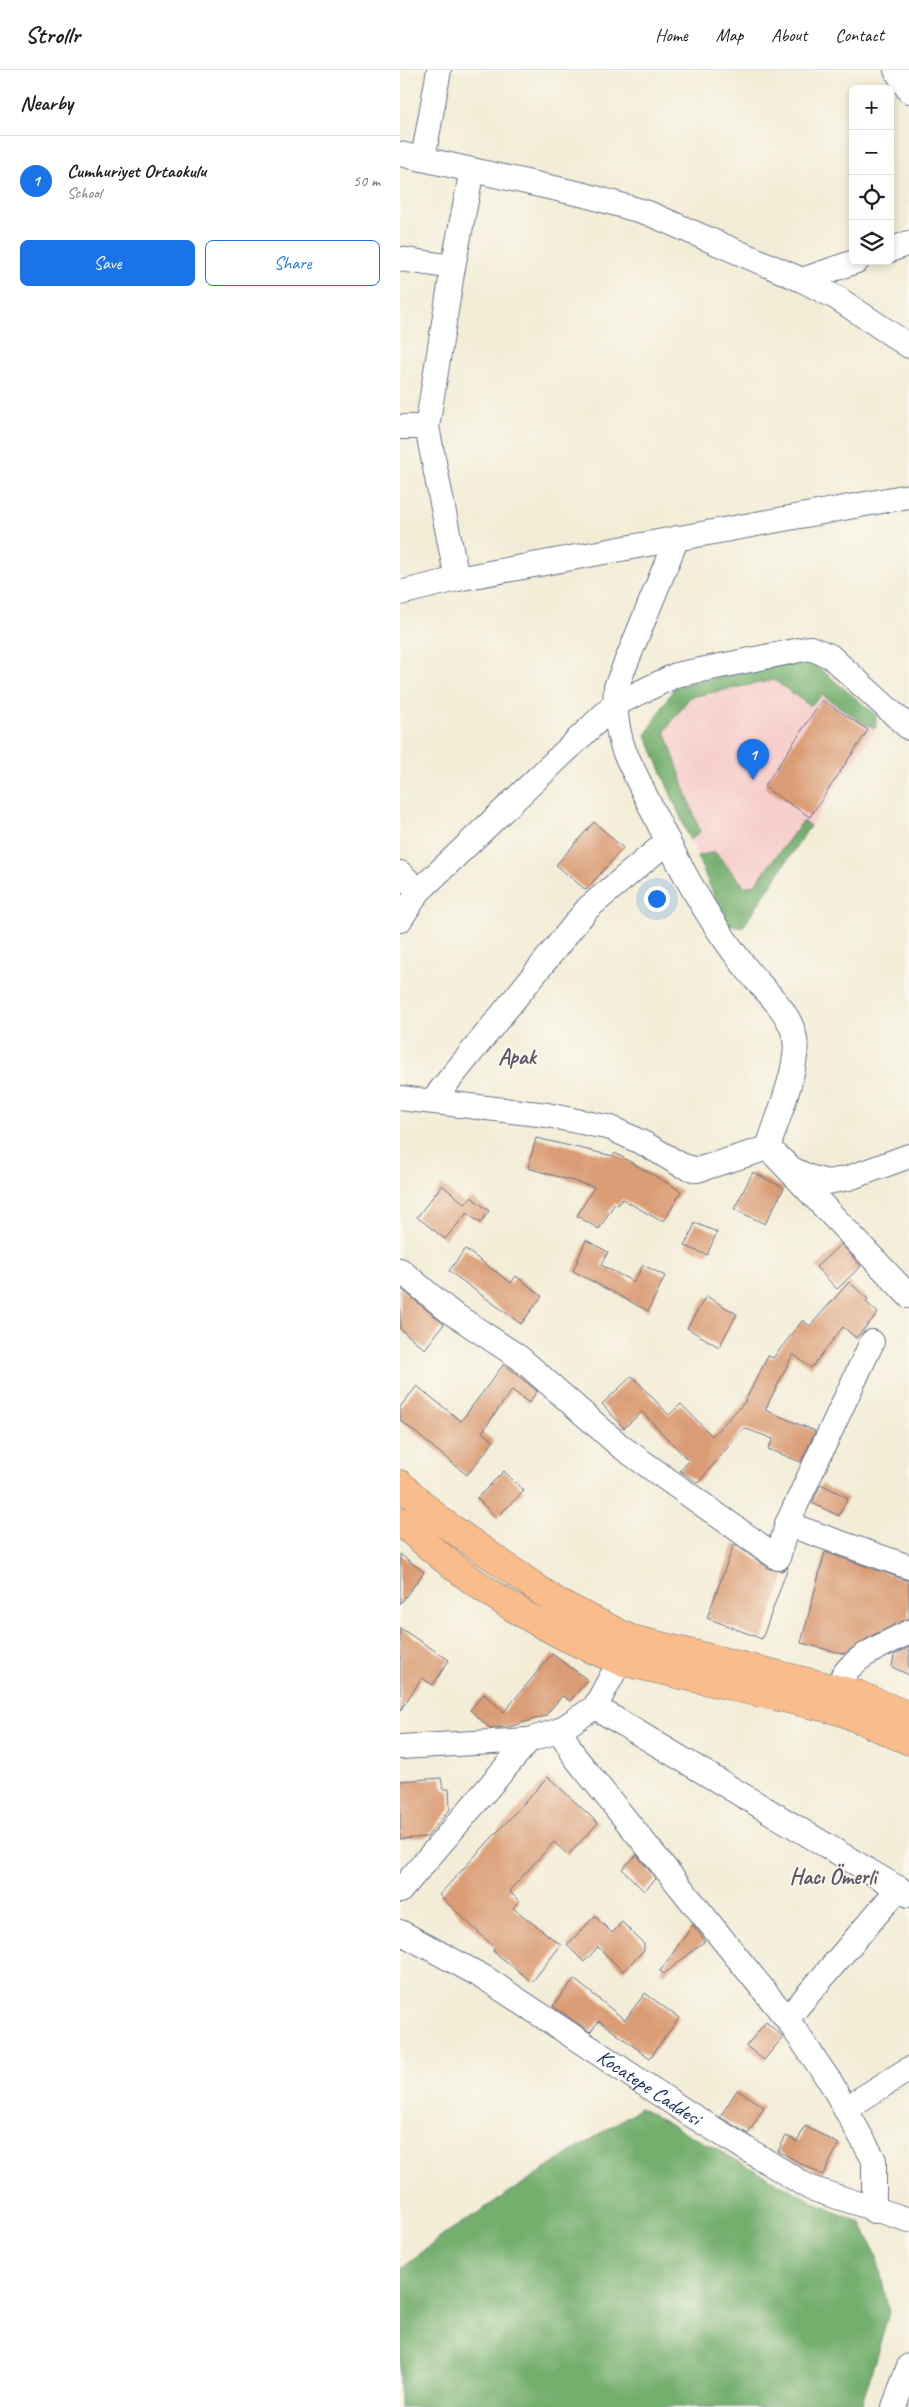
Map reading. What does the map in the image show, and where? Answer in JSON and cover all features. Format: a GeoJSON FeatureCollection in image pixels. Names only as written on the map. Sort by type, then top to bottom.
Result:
{"type":"FeatureCollection","features":[{"type":"Feature","properties":{"kind":"main road"},"geometry":{"type":"LineString","coordinates":[[400,1484],[441,1521],[556,1602],[629,1638],[839,1700],[909,1741]]}},
{"type":"Feature","properties":{"kind":"main road"},"geometry":{"type":"LineString","coordinates":[[400,1521],[431,1550],[516,1610],[585,1648],[620,1660],[839,1700],[857,1694],[909,1716]]}},
{"type":"Feature","properties":{"kind":"street"},"geometry":{"type":"LineString","coordinates":[[438,70],[411,157],[586,195],[648,214],[802,280],[837,298],[909,346]]}},
{"type":"Feature","properties":{"kind":"street"},"geometry":{"type":"LineString","coordinates":[[896,70],[909,91]]}},
{"type":"Feature","properties":{"kind":"street"},"geometry":{"type":"LineString","coordinates":[[457,579],[428,427],[453,267],[472,170]]}},
{"type":"Feature","properties":{"kind":"street"},"geometry":{"type":"LineString","coordinates":[[894,249],[909,244]]}},
{"type":"Feature","properties":{"kind":"street"},"geometry":{"type":"LineString","coordinates":[[400,259],[453,267]]}},
{"type":"Feature","properties":{"kind":"street"},"geometry":{"type":"LineString","coordinates":[[802,280],[849,264]]}},
{"type":"Feature","properties":{"kind":"street"},"geometry":{"type":"LineString","coordinates":[[400,427],[428,427]]}},
{"type":"Feature","properties":{"kind":"street"},"geometry":{"type":"LineString","coordinates":[[400,593],[457,579],[909,496]]}},
{"type":"Feature","properties":{"kind":"street"},"geometry":{"type":"LineString","coordinates":[[677,538],[622,671],[614,705],[616,726],[624,751],[702,907],[733,951],[790,1023],[795,1039],[795,1058],[768,1148]]}},
{"type":"Feature","properties":{"kind":"street"},"geometry":{"type":"LineString","coordinates":[[400,920],[419,891],[614,705],[676,675],[810,648],[830,656],[909,728]]}},
{"type":"Feature","properties":{"kind":"street"},"geometry":{"type":"LineString","coordinates":[[432,1102],[588,908],[668,841]]}},
{"type":"Feature","properties":{"kind":"street"},"geometry":{"type":"LineString","coordinates":[[400,873],[419,891]]}},
{"type":"Feature","properties":{"kind":"street"},"geometry":{"type":"LineString","coordinates":[[400,1098],[546,1115],[611,1128],[647,1144],[681,1165],[697,1170],[768,1148]]}},
{"type":"Feature","properties":{"kind":"street"},"geometry":{"type":"LineString","coordinates":[[768,1148],[792,1169],[808,1177],[828,1182],[849,1178],[909,1156]]}},
{"type":"Feature","properties":{"kind":"street"},"geometry":{"type":"LineString","coordinates":[[768,1148],[909,1296]]}},
{"type":"Feature","properties":{"kind":"street"},"geometry":{"type":"LineString","coordinates":[[400,1270],[449,1311],[520,1358],[620,1446],[778,1558],[787,1524],[872,1342]]}},
{"type":"Feature","properties":{"kind":"street"},"geometry":{"type":"LineString","coordinates":[[787,1524],[909,1567]]}},
{"type":"Feature","properties":{"kind":"street"},"geometry":{"type":"LineString","coordinates":[[839,1700],[844,1673],[856,1662],[909,1632]]}},
{"type":"Feature","properties":{"kind":"street"},"geometry":{"type":"LineString","coordinates":[[400,1747],[529,1740],[560,1730],[595,1707],[620,1660]]}},
{"type":"Feature","properties":{"kind":"street"},"geometry":{"type":"LineString","coordinates":[[595,1707],[904,1891],[787,2019]]}},
{"type":"Feature","properties":{"kind":"street"},"geometry":{"type":"LineString","coordinates":[[560,1730],[575,1757],[787,2019],[831,2083],[874,2160],[874,2211]]}},
{"type":"Feature","properties":{"kind":"street"},"geometry":{"type":"LineString","coordinates":[[400,1891],[529,1740]]}},
{"type":"Feature","properties":{"kind":"street","name":"Kocatepe Caddesi"},"geometry":{"type":"LineString","coordinates":[[400,1932],[485,1978],[688,2113],[810,2188],[874,2211],[909,2220]]}},
{"type":"Feature","properties":{"kind":"street"},"geometry":{"type":"LineString","coordinates":[[845,2109],[909,2069]]}},
{"type":"Feature","properties":{"kind":"street"},"geometry":{"type":"LineString","coordinates":[[894,2407],[909,2366]]}},
{"type":"Feature","properties":{"kind":"shaded area"},"geometry":{"type":"Polygon","coordinates":[[[807,658],[876,715],[876,728],[743,927],[727,926],[646,735],[675,686],[807,658]]]}},
{"type":"Feature","properties":{"kind":"green space"},"geometry":{"type":"Polygon","coordinates":[[[807,658],[876,715],[876,728],[864,724],[822,695],[810,706],[774,680],[690,697],[665,731],[700,832],[690,840],[646,735],[675,686],[807,658]]]}},
{"type":"Feature","properties":{"kind":"green space"},"geometry":{"type":"Polygon","coordinates":[[[803,821],[810,826],[743,927],[727,926],[697,856],[715,852],[745,887],[755,884],[803,821]]]}},
{"type":"Feature","properties":{"kind":"green space"},"geometry":{"type":"Polygon","coordinates":[[[640,2108],[819,2205],[860,2222],[877,2256],[889,2313],[861,2407],[400,2407],[400,2270],[446,2233],[640,2108]]]}},
{"type":"Feature","properties":{"kind":"building"},"geometry":{"type":"Polygon","coordinates":[[[822,700],[868,730],[810,817],[764,787],[822,700]]]}},
{"type":"Feature","properties":{"kind":"building"},"geometry":{"type":"Polygon","coordinates":[[[594,822],[623,848],[586,890],[556,865],[594,822]]]}},
{"type":"Feature","properties":{"kind":"building"},"geometry":{"type":"Polygon","coordinates":[[[536,1138],[613,1156],[615,1153],[681,1191],[665,1220],[659,1220],[622,1199],[618,1205],[615,1203],[599,1229],[577,1216],[594,1187],[528,1168],[536,1138]]]}},
{"type":"Feature","properties":{"kind":"building"},"geometry":{"type":"Polygon","coordinates":[[[753,1172],[784,1188],[765,1224],[734,1209],[753,1172]]]}},
{"type":"Feature","properties":{"kind":"building"},"geometry":{"type":"Polygon","coordinates":[[[442,1185],[465,1204],[471,1197],[489,1211],[480,1223],[467,1213],[445,1239],[417,1217],[442,1185]]]}},
{"type":"Feature","properties":{"kind":"building"},"geometry":{"type":"Polygon","coordinates":[[[695,1223],[717,1232],[707,1255],[685,1246],[695,1223]]]}},
{"type":"Feature","properties":{"kind":"building"},"geometry":{"type":"Polygon","coordinates":[[[586,1240],[608,1252],[601,1265],[634,1282],[643,1265],[665,1276],[648,1311],[573,1271],[586,1240]]]}},
{"type":"Feature","properties":{"kind":"building"},"geometry":{"type":"Polygon","coordinates":[[[841,1244],[861,1266],[837,1289],[816,1267],[841,1244]]]}},
{"type":"Feature","properties":{"kind":"building"},"geometry":{"type":"Polygon","coordinates":[[[465,1249],[511,1283],[516,1276],[542,1296],[521,1324],[449,1271],[465,1249]]]}},
{"type":"Feature","properties":{"kind":"building"},"geometry":{"type":"Polygon","coordinates":[[[849,1282],[868,1299],[866,1302],[878,1313],[856,1338],[843,1327],[811,1368],[793,1354],[765,1410],[815,1431],[801,1462],[768,1449],[773,1439],[744,1428],[698,1483],[680,1471],[689,1461],[642,1412],[624,1428],[602,1404],[632,1376],[669,1415],[681,1404],[712,1436],[744,1403],[768,1356],[773,1358],[803,1320],[810,1326],[849,1282]]]}},
{"type":"Feature","properties":{"kind":"building"},"geometry":{"type":"Polygon","coordinates":[[[400,1288],[444,1324],[425,1349],[400,1329],[400,1288]]]}},
{"type":"Feature","properties":{"kind":"building"},"geometry":{"type":"Polygon","coordinates":[[[706,1296],[737,1314],[719,1347],[687,1328],[706,1296]]]}},
{"type":"Feature","properties":{"kind":"building"},"geometry":{"type":"Polygon","coordinates":[[[504,1364],[537,1391],[529,1403],[512,1390],[482,1432],[494,1441],[467,1475],[400,1420],[400,1407],[417,1386],[461,1421],[504,1364]]]}},
{"type":"Feature","properties":{"kind":"building"},"geometry":{"type":"Polygon","coordinates":[[[504,1471],[524,1491],[496,1518],[477,1498],[504,1471]]]}},
{"type":"Feature","properties":{"kind":"building"},"geometry":{"type":"Polygon","coordinates":[[[821,1484],[848,1498],[839,1516],[812,1503],[821,1484]]]}},
{"type":"Feature","properties":{"kind":"building"},"geometry":{"type":"Polygon","coordinates":[[[734,1544],[770,1569],[782,1571],[788,1567],[762,1639],[707,1618],[734,1544]]]}},
{"type":"Feature","properties":{"kind":"building"},"geometry":{"type":"Polygon","coordinates":[[[825,1552],[909,1581],[909,1618],[871,1636],[845,1654],[801,1643],[825,1552]]]}},
{"type":"Feature","properties":{"kind":"building"},"geometry":{"type":"Polygon","coordinates":[[[400,1554],[424,1572],[400,1604],[400,1554]]]}},
{"type":"Feature","properties":{"kind":"building"},"geometry":{"type":"Polygon","coordinates":[[[400,1628],[449,1660],[433,1685],[422,1678],[400,1711],[400,1628]]]}},
{"type":"Feature","properties":{"kind":"building"},"geometry":{"type":"Polygon","coordinates":[[[909,1647],[909,1675],[892,1667],[894,1655],[909,1647]]]}},
{"type":"Feature","properties":{"kind":"building"},"geometry":{"type":"Polygon","coordinates":[[[552,1654],[588,1680],[570,1701],[562,1696],[545,1716],[509,1727],[490,1728],[470,1710],[484,1694],[504,1712],[552,1654]]]}},
{"type":"Feature","properties":{"kind":"building"},"geometry":{"type":"Polygon","coordinates":[[[548,1777],[598,1823],[568,1855],[554,1842],[509,1891],[519,1901],[513,1908],[561,1945],[532,1982],[493,1951],[495,1948],[439,1895],[548,1777]]]}},
{"type":"Feature","properties":{"kind":"building"},"geometry":{"type":"Polygon","coordinates":[[[441,1778],[443,1789],[449,1789],[450,1809],[427,1837],[400,1839],[400,1781],[441,1778]]]}},
{"type":"Feature","properties":{"kind":"building"},"geometry":{"type":"Polygon","coordinates":[[[637,1855],[656,1879],[644,1891],[622,1869],[637,1855]]]}},
{"type":"Feature","properties":{"kind":"building"},"geometry":{"type":"Polygon","coordinates":[[[595,1916],[612,1933],[622,1922],[644,1944],[644,1950],[623,1971],[598,1947],[584,1962],[567,1945],[595,1916]]]}},
{"type":"Feature","properties":{"kind":"building"},"geometry":{"type":"Polygon","coordinates":[[[693,1925],[705,1941],[664,1974],[660,1971],[693,1925]]]}},
{"type":"Feature","properties":{"kind":"building"},"geometry":{"type":"Polygon","coordinates":[[[574,1979],[625,2020],[645,1993],[679,2018],[650,2058],[599,2021],[590,2032],[553,2006],[574,1979]]]}},
{"type":"Feature","properties":{"kind":"building"},"geometry":{"type":"Polygon","coordinates":[[[766,2022],[783,2037],[764,2060],[746,2046],[766,2022]]]}},
{"type":"Feature","properties":{"kind":"building"},"geometry":{"type":"Polygon","coordinates":[[[737,2090],[764,2107],[748,2134],[720,2117],[737,2090]]]}},
{"type":"Feature","properties":{"kind":"building"},"geometry":{"type":"Polygon","coordinates":[[[805,2126],[839,2144],[823,2175],[778,2151],[786,2136],[797,2142],[805,2126]]]}},
{"type":"Feature","properties":{"kind":"place","name":"Cumhuriyet Ortaokulu"},"geometry":{"type":"Point","coordinates":[753,780]}},
{"type":"Feature","properties":{"kind":"district","name":"Apak"},"geometry":{"type":"Point","coordinates":[517,1057]}},
{"type":"Feature","properties":{"kind":"district","name":"Hacı Ömerli"},"geometry":{"type":"Point","coordinates":[833,1877]}}]}
